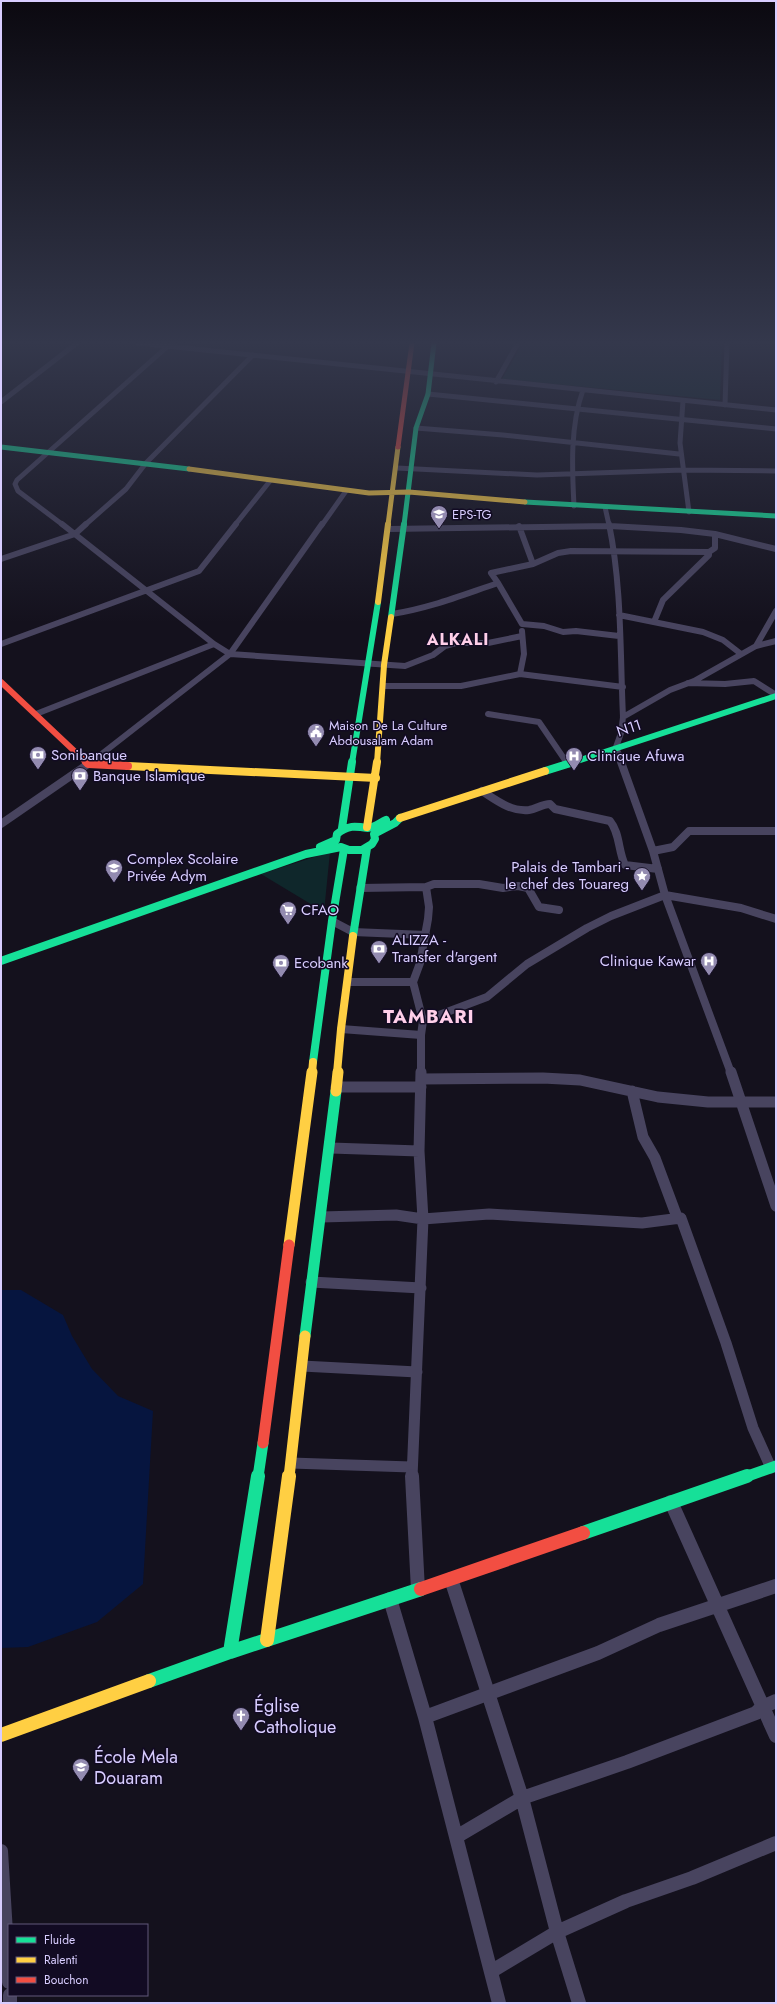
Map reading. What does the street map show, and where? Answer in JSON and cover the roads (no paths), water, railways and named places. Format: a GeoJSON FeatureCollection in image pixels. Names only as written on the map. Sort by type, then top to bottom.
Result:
{"type":"FeatureCollection","features":[{"type":"Feature","properties":{"kind":"main road"},"geometry":{"type":"LineString","coordinates":[[230,1652],[264,1435],[332,921],[340,845],[337,834],[342,828],[349,776],[370,663],[401,437]]}},
{"type":"Feature","properties":{"kind":"main road"},"geometry":{"type":"LineString","coordinates":[[1,961],[251,872],[306,854],[340,845],[356,851],[367,848],[372,844],[375,839],[370,830],[376,778],[384,665],[409,492],[415,437]]}},
{"type":"Feature","properties":{"kind":"main road"},"geometry":{"type":"LineString","coordinates":[[1,447],[146,463],[346,491],[369,493],[409,492],[574,506],[776,516]]}},
{"type":"Feature","properties":{"kind":"main road"},"geometry":{"type":"LineString","coordinates":[[1,682],[88,764],[376,778]]}},
{"type":"Feature","properties":{"kind":"main road","name":"N11"},"geometry":{"type":"LineString","coordinates":[[370,830],[395,823],[400,818],[776,696]]}},
{"type":"Feature","properties":{"kind":"main road"},"geometry":{"type":"LineString","coordinates":[[342,828],[354,825],[370,830]]}},
{"type":"Feature","properties":{"kind":"main road"},"geometry":{"type":"LineString","coordinates":[[267,1640],[291,1463],[311,1282],[331,1148],[341,1029],[353,932],[367,848]]}},
{"type":"Feature","properties":{"kind":"main road"},"geometry":{"type":"LineString","coordinates":[[1,1735],[230,1652],[451,1579],[774,1467]]}},
{"type":"Feature","properties":{"kind":"street"},"geometry":{"type":"LineString","coordinates":[[67,437],[17,480],[14,484],[15,488],[214,644],[230,654],[384,665],[410,665],[433,655],[445,646],[456,643],[488,643],[522,636]]}},
{"type":"Feature","properties":{"kind":"street"},"geometry":{"type":"LineString","coordinates":[[1,559],[75,534],[126,489],[136,478],[146,463],[172,437]]}},
{"type":"Feature","properties":{"kind":"street"},"geometry":{"type":"LineString","coordinates":[[513,437],[679,454]]}},
{"type":"Feature","properties":{"kind":"street"},"geometry":{"type":"LineString","coordinates":[[574,506],[572,474],[575,437]]}},
{"type":"Feature","properties":{"kind":"street"},"geometry":{"type":"LineString","coordinates":[[679,437],[679,454],[683,470],[689,512]]}},
{"type":"Feature","properties":{"kind":"street"},"geometry":{"type":"LineString","coordinates":[[397,468],[519,475],[683,470],[776,470]]}},
{"type":"Feature","properties":{"kind":"street"},"geometry":{"type":"LineString","coordinates":[[1,644],[199,571],[270,481]]}},
{"type":"Feature","properties":{"kind":"street"},"geometry":{"type":"LineString","coordinates":[[1,824],[88,764],[230,654],[346,491]]}},
{"type":"Feature","properties":{"kind":"street"},"geometry":{"type":"LineString","coordinates":[[605,507],[610,526],[619,615],[623,717],[621,733],[616,747],[653,851],[665,895],[742,1102],[776,1206]]}},
{"type":"Feature","properties":{"kind":"street"},"geometry":{"type":"LineString","coordinates":[[389,530],[473,529],[519,526],[610,526],[681,530],[715,534],[776,549]]}},
{"type":"Feature","properties":{"kind":"street"},"geometry":{"type":"LineString","coordinates":[[519,526],[533,564]]}},
{"type":"Feature","properties":{"kind":"street"},"geometry":{"type":"LineString","coordinates":[[520,674],[524,654],[522,624],[491,573],[533,564],[564,552],[709,552],[715,548],[715,534]]}},
{"type":"Feature","properties":{"kind":"street"},"geometry":{"type":"LineString","coordinates":[[654,622],[663,600],[696,569],[709,555],[709,552]]}},
{"type":"Feature","properties":{"kind":"street"},"geometry":{"type":"LineString","coordinates":[[392,614],[429,608],[498,583]]}},
{"type":"Feature","properties":{"kind":"street"},"geometry":{"type":"LineString","coordinates":[[756,646],[776,611]]}},
{"type":"Feature","properties":{"kind":"street"},"geometry":{"type":"LineString","coordinates":[[619,615],[703,632],[723,640],[741,654]]}},
{"type":"Feature","properties":{"kind":"street"},"geometry":{"type":"LineString","coordinates":[[522,624],[544,626],[563,632],[576,631],[619,636]]}},
{"type":"Feature","properties":{"kind":"street"},"geometry":{"type":"LineString","coordinates":[[623,717],[670,690],[694,681],[756,646],[776,641]]}},
{"type":"Feature","properties":{"kind":"street"},"geometry":{"type":"LineString","coordinates":[[36,714],[214,644]]}},
{"type":"Feature","properties":{"kind":"street"},"geometry":{"type":"LineString","coordinates":[[383,686],[461,686],[520,674],[622,687]]}},
{"type":"Feature","properties":{"kind":"street"},"geometry":{"type":"LineString","coordinates":[[686,683],[711,685],[754,681],[776,696]]}},
{"type":"Feature","properties":{"kind":"street"},"geometry":{"type":"LineString","coordinates":[[488,714],[539,722],[567,763]]}},
{"type":"Feature","properties":{"kind":"street"},"geometry":{"type":"LineString","coordinates":[[482,791],[509,806],[529,810],[542,803],[550,804],[555,809],[610,821],[614,825],[619,854],[625,865],[658,869]]}},
{"type":"Feature","properties":{"kind":"street"},"geometry":{"type":"LineString","coordinates":[[653,851],[673,847],[689,831],[776,831]]}},
{"type":"Feature","properties":{"kind":"street"},"geometry":{"type":"LineString","coordinates":[[360,888],[426,887],[434,884],[479,884],[502,888],[518,886],[528,888],[539,907],[559,910]]}},
{"type":"Feature","properties":{"kind":"street"},"geometry":{"type":"LineString","coordinates":[[418,1590],[412,1467],[423,1219],[419,1151],[421,1036],[424,1021],[414,982],[420,963],[430,907],[426,887]]}},
{"type":"Feature","properties":{"kind":"street"},"geometry":{"type":"LineString","coordinates":[[424,1021],[487,997],[527,964],[587,928],[611,916],[665,895],[741,908],[776,919]]}},
{"type":"Feature","properties":{"kind":"street"},"geometry":{"type":"LineString","coordinates":[[332,921],[353,932],[426,934]]}},
{"type":"Feature","properties":{"kind":"street"},"geometry":{"type":"LineString","coordinates":[[348,982],[414,982]]}},
{"type":"Feature","properties":{"kind":"street"},"geometry":{"type":"LineString","coordinates":[[341,1029],[421,1036]]}},
{"type":"Feature","properties":{"kind":"street"},"geometry":{"type":"LineString","coordinates":[[336,1087],[543,1078],[580,1080],[632,1091],[688,1100],[776,1102]]}},
{"type":"Feature","properties":{"kind":"street"},"geometry":{"type":"LineString","coordinates":[[632,1091],[643,1137],[655,1158],[677,1217],[681,1218],[726,1344],[753,1428],[774,1467]]}},
{"type":"Feature","properties":{"kind":"street"},"geometry":{"type":"LineString","coordinates":[[331,1148],[419,1151]]}},
{"type":"Feature","properties":{"kind":"street"},"geometry":{"type":"LineString","coordinates":[[321,1217],[396,1215],[423,1219],[489,1214],[537,1215],[642,1223],[681,1218]]}},
{"type":"Feature","properties":{"kind":"street"},"geometry":{"type":"LineString","coordinates":[[311,1282],[421,1288]]}},
{"type":"Feature","properties":{"kind":"street"},"geometry":{"type":"LineString","coordinates":[[302,1366],[417,1372]]}},
{"type":"Feature","properties":{"kind":"street"},"geometry":{"type":"LineString","coordinates":[[291,1463],[412,1467]]}},
{"type":"Feature","properties":{"kind":"street"},"geometry":{"type":"LineString","coordinates":[[671,1502],[776,1736]]}},
{"type":"Feature","properties":{"kind":"street"},"geometry":{"type":"LineString","coordinates":[[451,1579],[522,1798],[557,1932],[579,2003]]}},
{"type":"Feature","properties":{"kind":"street"},"geometry":{"type":"LineString","coordinates":[[425,1717],[598,1654],[659,1626],[776,1586]]}},
{"type":"Feature","properties":{"kind":"street"},"geometry":{"type":"LineString","coordinates":[[390,1599],[425,1717],[492,1971],[499,2003]]}},
{"type":"Feature","properties":{"kind":"street"},"geometry":{"type":"LineString","coordinates":[[456,1837],[522,1798],[627,1762],[756,1713],[762,1707],[776,1701]]}},
{"type":"Feature","properties":{"kind":"street"},"geometry":{"type":"LineString","coordinates":[[492,1971],[557,1932],[626,1901],[692,1878],[776,1843]]}},
{"type":"Feature","properties":{"kind":"street"},"geometry":{"type":"LineString","coordinates":[[1,1851],[8,1966]]}},
{"type":"Feature","properties":{"kind":"water"},"geometry":{"type":"Polygon","coordinates":[[[1,1290],[21,1290],[63,1315],[72,1336],[92,1369],[118,1396],[153,1411],[143,1584],[97,1622],[28,1647],[1,1648],[1,1290]]]}},
{"type":"Feature","properties":{"kind":"place","name":"EPS-TG"},"geometry":{"type":"Point","coordinates":[439,529]}},
{"type":"Feature","properties":{"kind":"place","name":"Maison De La Culture Abdousalam Adam"},"geometry":{"type":"Point","coordinates":[316,747]}},
{"type":"Feature","properties":{"kind":"place","name":"Sonibanque"},"geometry":{"type":"Point","coordinates":[38,770]}},
{"type":"Feature","properties":{"kind":"place","name":"Clinique Afuwa"},"geometry":{"type":"Point","coordinates":[574,771]}},
{"type":"Feature","properties":{"kind":"place","name":"Banque Islamique"},"geometry":{"type":"Point","coordinates":[80,791]}},
{"type":"Feature","properties":{"kind":"place","name":"Complex Scolaire Privée Adym"},"geometry":{"type":"Point","coordinates":[114,883]}},
{"type":"Feature","properties":{"kind":"place","name":"Palais de Tambari - le chef des Touareg"},"geometry":{"type":"Point","coordinates":[642,891]}},
{"type":"Feature","properties":{"kind":"place","name":"CFAO"},"geometry":{"type":"Point","coordinates":[288,925]}},
{"type":"Feature","properties":{"kind":"place","name":"ALIZZA - Transfer d'argent"},"geometry":{"type":"Point","coordinates":[379,964]}},
{"type":"Feature","properties":{"kind":"place","name":"Clinique Kawar"},"geometry":{"type":"Point","coordinates":[709,976]}},
{"type":"Feature","properties":{"kind":"place","name":"Ecobank"},"geometry":{"type":"Point","coordinates":[281,978]}},
{"type":"Feature","properties":{"kind":"place","name":"Église Catholique"},"geometry":{"type":"Point","coordinates":[241,1731]}},
{"type":"Feature","properties":{"kind":"place","name":"École Mela Douaram"},"geometry":{"type":"Point","coordinates":[81,1782]}},
{"type":"Feature","properties":{"kind":"district","name":"ALKALI"},"geometry":{"type":"Point","coordinates":[458,639]}},
{"type":"Feature","properties":{"kind":"district","name":"TAMBARI"},"geometry":{"type":"Point","coordinates":[429,1016]}}]}
